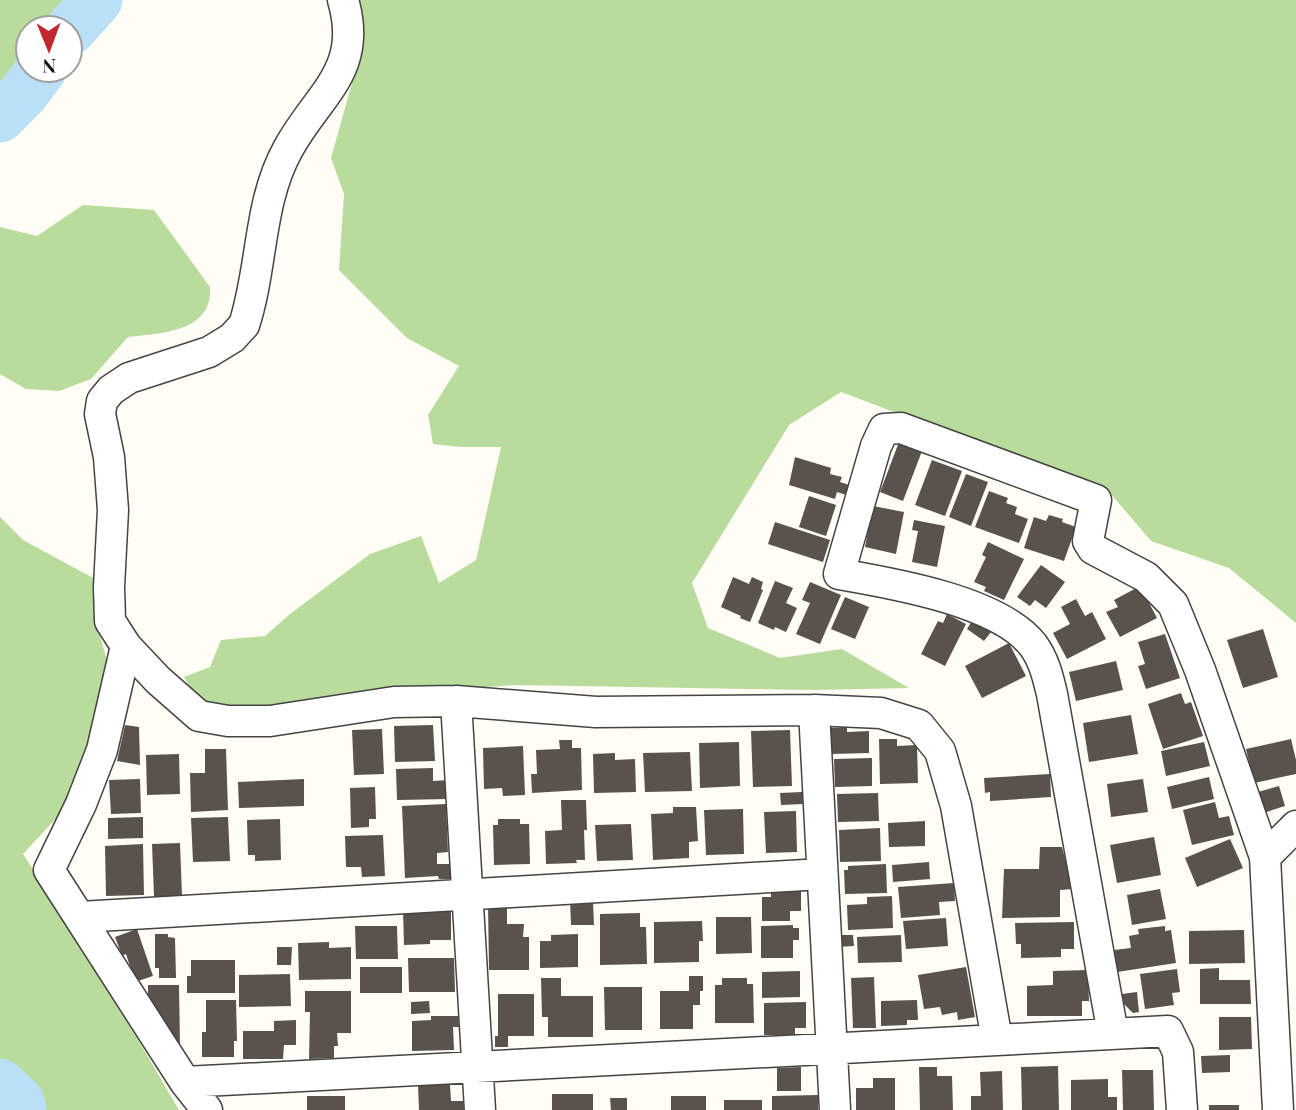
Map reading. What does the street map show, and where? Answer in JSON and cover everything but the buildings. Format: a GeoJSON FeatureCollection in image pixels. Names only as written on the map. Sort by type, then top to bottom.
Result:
{"type":"FeatureCollection","features":[{"type":"Feature","properties":{"kind":"street"},"geometry":{"type":"LineString","coordinates":[[343,0],[348,33],[346,54],[339,75],[328,93],[288,148],[268,197],[244,325],[232,338],[209,352],[128,379],[105,394],[102,401],[100,414],[109,457],[113,510],[110,621],[126,646],[158,680],[199,716],[228,720],[270,721],[394,702],[456,701],[596,712],[814,710],[881,713],[919,725],[940,751],[956,806],[997,1040]]}},
{"type":"Feature","properties":{"kind":"street"},"geometry":{"type":"LineString","coordinates":[[1113,1034],[1052,694],[1039,654],[1032,643],[1003,618],[910,586],[839,574],[876,446],[884,429],[901,428],[1096,500],[1088,541],[1093,549],[1146,577],[1173,604],[1200,670],[1265,857],[1278,1110]]}},
{"type":"Feature","properties":{"kind":"street"},"geometry":{"type":"LineString","coordinates":[[126,646],[102,750],[81,804],[49,870],[185,1083],[207,1110]]}},
{"type":"Feature","properties":{"kind":"street"},"geometry":{"type":"LineString","coordinates":[[456,701],[480,1110]]}},
{"type":"Feature","properties":{"kind":"street"},"geometry":{"type":"LineString","coordinates":[[814,710],[835,1110]]}},
{"type":"Feature","properties":{"kind":"street"},"geometry":{"type":"LineString","coordinates":[[1265,857],[1296,825]]}},
{"type":"Feature","properties":{"kind":"street"},"geometry":{"type":"LineString","coordinates":[[80,917],[822,874]]}},
{"type":"Feature","properties":{"kind":"street"},"geometry":{"type":"LineString","coordinates":[[185,1083],[1168,1031],[1178,1052],[1182,1110]]}},
{"type":"Feature","properties":{"kind":"green space"},"geometry":{"type":"Polygon","coordinates":[[[0,0],[85,0],[72,14],[14,14],[14,72],[0,86],[0,0]]]}},
{"type":"Feature","properties":{"kind":"green space"},"geometry":{"type":"Polygon","coordinates":[[[351,0],[1296,0],[1296,623],[1229,568],[1151,541],[1111,494],[841,392],[789,425],[692,583],[708,628],[780,658],[842,649],[909,688],[814,690],[516,685],[344,696],[274,712],[199,703],[184,677],[210,667],[221,640],[265,636],[370,554],[421,536],[439,583],[476,560],[501,447],[433,444],[428,415],[459,366],[407,338],[339,270],[344,194],[331,158],[357,65],[351,0]]]}},
{"type":"Feature","properties":{"kind":"green space"},"geometry":{"type":"Polygon","coordinates":[[[83,205],[154,210],[210,287],[209,302],[203,314],[185,326],[162,333],[128,337],[91,379],[59,391],[26,389],[0,374],[0,227],[37,236],[83,205]]]}},
{"type":"Feature","properties":{"kind":"green space"},"geometry":{"type":"Polygon","coordinates":[[[0,517],[23,540],[97,580],[97,625],[108,664],[75,798],[23,854],[90,957],[179,1110],[0,1110],[0,517]]]}},
{"type":"Feature","properties":{"kind":"waterway"},"geometry":{"type":"LineString","coordinates":[[84,14],[97,0]]}},
{"type":"Feature","properties":{"kind":"waterway"},"geometry":{"type":"LineString","coordinates":[[0,117],[30,84]]}},
{"type":"Feature","properties":{"kind":"waterway"},"geometry":{"type":"LineString","coordinates":[[0,1084],[19,1102],[21,1110]]}}]}
